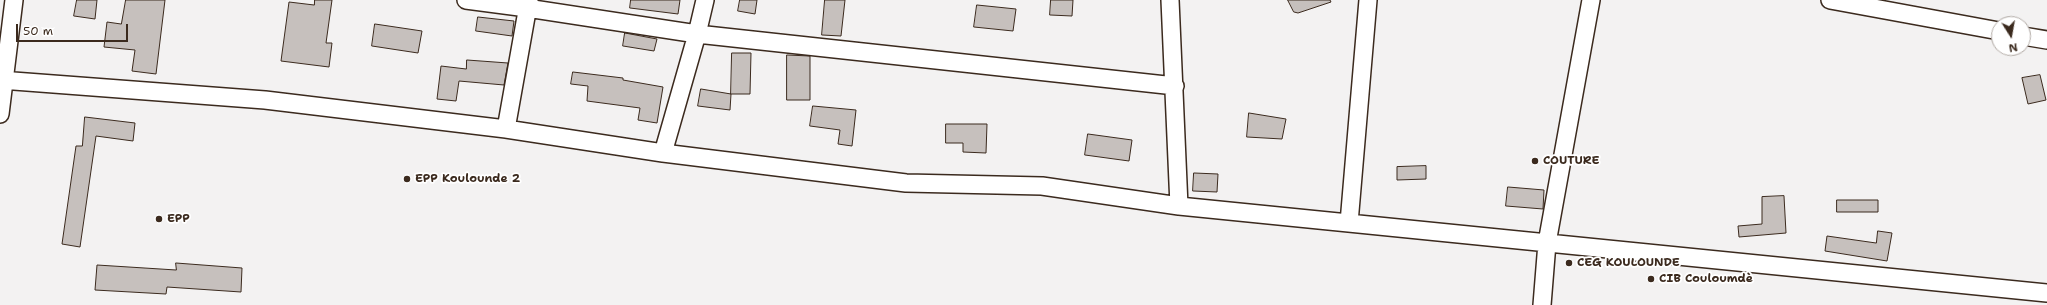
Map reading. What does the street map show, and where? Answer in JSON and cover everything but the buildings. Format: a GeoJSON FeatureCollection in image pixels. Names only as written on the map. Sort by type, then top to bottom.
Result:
{"type":"FeatureCollection","features":[{"type":"Feature","properties":{"kind":"street"},"geometry":{"type":"LineString","coordinates":[[0,114],[2,80],[14,0]]}},
{"type":"Feature","properties":{"kind":"street"},"geometry":{"type":"LineString","coordinates":[[466,0],[528,4],[697,34],[1175,86]]}},
{"type":"Feature","properties":{"kind":"street"},"geometry":{"type":"LineString","coordinates":[[663,153],[697,34],[704,0]]}},
{"type":"Feature","properties":{"kind":"street"},"geometry":{"type":"LineString","coordinates":[[1170,0],[1175,86],[1179,206]]}},
{"type":"Feature","properties":{"kind":"street"},"geometry":{"type":"LineString","coordinates":[[1349,223],[1368,0]]}},
{"type":"Feature","properties":{"kind":"street"},"geometry":{"type":"LineString","coordinates":[[1542,305],[1547,243],[1591,0]]}},
{"type":"Feature","properties":{"kind":"street"},"geometry":{"type":"LineString","coordinates":[[1830,0],[1991,30]]}},
{"type":"Feature","properties":{"kind":"street"},"geometry":{"type":"LineString","coordinates":[[506,129],[528,4]]}},
{"type":"Feature","properties":{"kind":"street"},"geometry":{"type":"LineString","coordinates":[[2031,37],[2047,40]]}},
{"type":"Feature","properties":{"kind":"street"},"geometry":{"type":"LineString","coordinates":[[2,80],[264,100],[506,129],[663,153],[906,183],[1042,186],[1179,206],[2047,293]]}},
{"type":"Feature","properties":{"kind":"place","name":"COUTURE"},"geometry":{"type":"Point","coordinates":[1535,161]}},
{"type":"Feature","properties":{"kind":"place","name":"EPP Koulounde 2"},"geometry":{"type":"Point","coordinates":[407,179]}},
{"type":"Feature","properties":{"kind":"place","name":"EPP"},"geometry":{"type":"Point","coordinates":[159,219]}},
{"type":"Feature","properties":{"kind":"place","name":"CEG KOULOUNDE"},"geometry":{"type":"Point","coordinates":[1569,263]}},
{"type":"Feature","properties":{"kind":"place","name":"CIB Couloumdè"},"geometry":{"type":"Point","coordinates":[1651,279]}}]}
